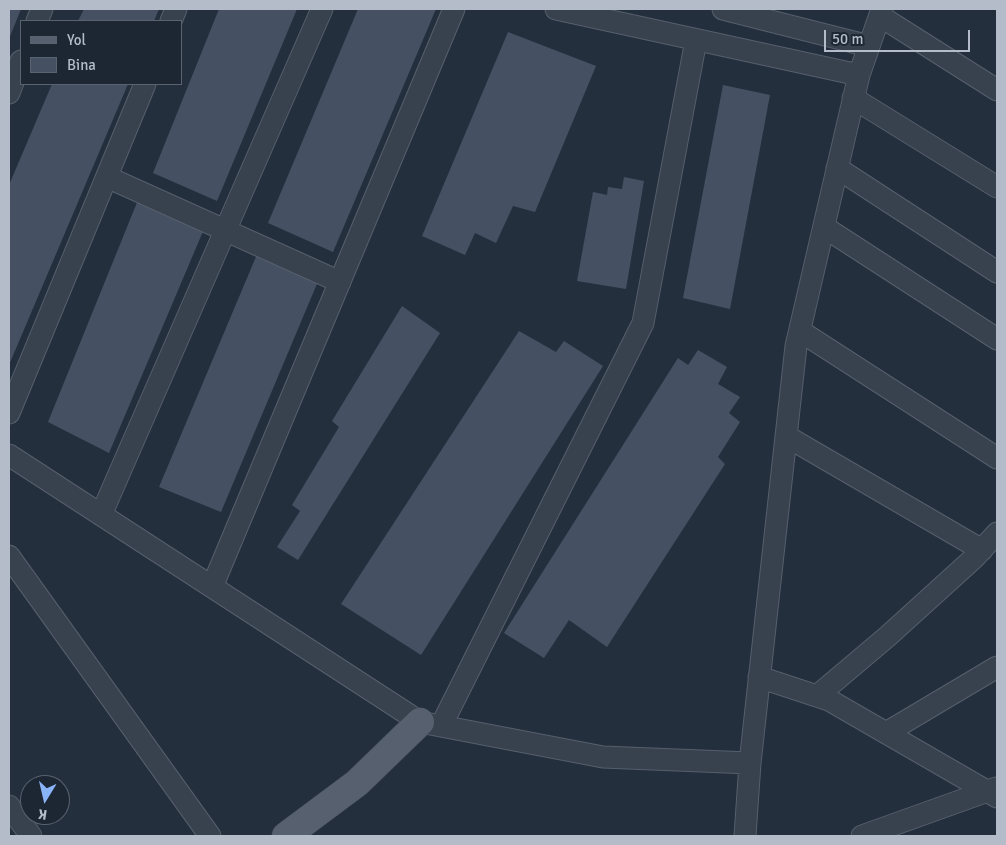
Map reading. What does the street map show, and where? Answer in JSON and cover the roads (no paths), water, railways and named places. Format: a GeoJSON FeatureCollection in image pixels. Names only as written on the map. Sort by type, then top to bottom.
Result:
{"type":"FeatureCollection","features":[{"type":"Feature","properties":{"kind":"main road"},"geometry":{"type":"LineString","coordinates":[[286,836],[431,724]]}},
{"type":"Feature","properties":{"kind":"street"},"geometry":{"type":"LineString","coordinates":[[102,515],[322,9]]}},
{"type":"Feature","properties":{"kind":"street"},"geometry":{"type":"LineString","coordinates":[[212,587],[454,9]]}},
{"type":"Feature","properties":{"kind":"street"},"geometry":{"type":"LineString","coordinates":[[556,9],[859,75]]}},
{"type":"Feature","properties":{"kind":"street"},"geometry":{"type":"LineString","coordinates":[[723,9],[869,46]]}},
{"type":"Feature","properties":{"kind":"street"},"geometry":{"type":"LineString","coordinates":[[745,836],[759,677],[786,436],[800,331],[853,98],[881,12],[997,90]]}},
{"type":"Feature","properties":{"kind":"street"},"geometry":{"type":"LineString","coordinates":[[431,724],[643,323],[696,40]]}},
{"type":"Feature","properties":{"kind":"street"},"geometry":{"type":"LineString","coordinates":[[9,93],[20,64]]}},
{"type":"Feature","properties":{"kind":"street"},"geometry":{"type":"LineString","coordinates":[[9,413],[145,85]]}},
{"type":"Feature","properties":{"kind":"street"},"geometry":{"type":"LineString","coordinates":[[853,98],[997,187]]}},
{"type":"Feature","properties":{"kind":"street"},"geometry":{"type":"LineString","coordinates":[[837,168],[997,272]]}},
{"type":"Feature","properties":{"kind":"street"},"geometry":{"type":"LineString","coordinates":[[107,177],[340,282]]}},
{"type":"Feature","properties":{"kind":"street"},"geometry":{"type":"LineString","coordinates":[[824,227],[997,339]]}},
{"type":"Feature","properties":{"kind":"street"},"geometry":{"type":"LineString","coordinates":[[800,331],[997,458]]}},
{"type":"Feature","properties":{"kind":"street"},"geometry":{"type":"LineString","coordinates":[[786,436],[992,542],[888,636],[817,696]]}},
{"type":"Feature","properties":{"kind":"street"},"geometry":{"type":"LineString","coordinates":[[9,456],[212,587],[431,724],[603,757],[750,764]]}},
{"type":"Feature","properties":{"kind":"street"},"geometry":{"type":"LineString","coordinates":[[9,556],[210,836]]}},
{"type":"Feature","properties":{"kind":"street"},"geometry":{"type":"LineString","coordinates":[[886,733],[997,668]]}},
{"type":"Feature","properties":{"kind":"street"},"geometry":{"type":"LineString","coordinates":[[759,677],[829,700],[993,792]]}},
{"type":"Feature","properties":{"kind":"street"},"geometry":{"type":"LineString","coordinates":[[862,836],[993,792]]}},
{"type":"Feature","properties":{"kind":"street"},"geometry":{"type":"LineString","coordinates":[[9,806],[31,836]]}}]}
